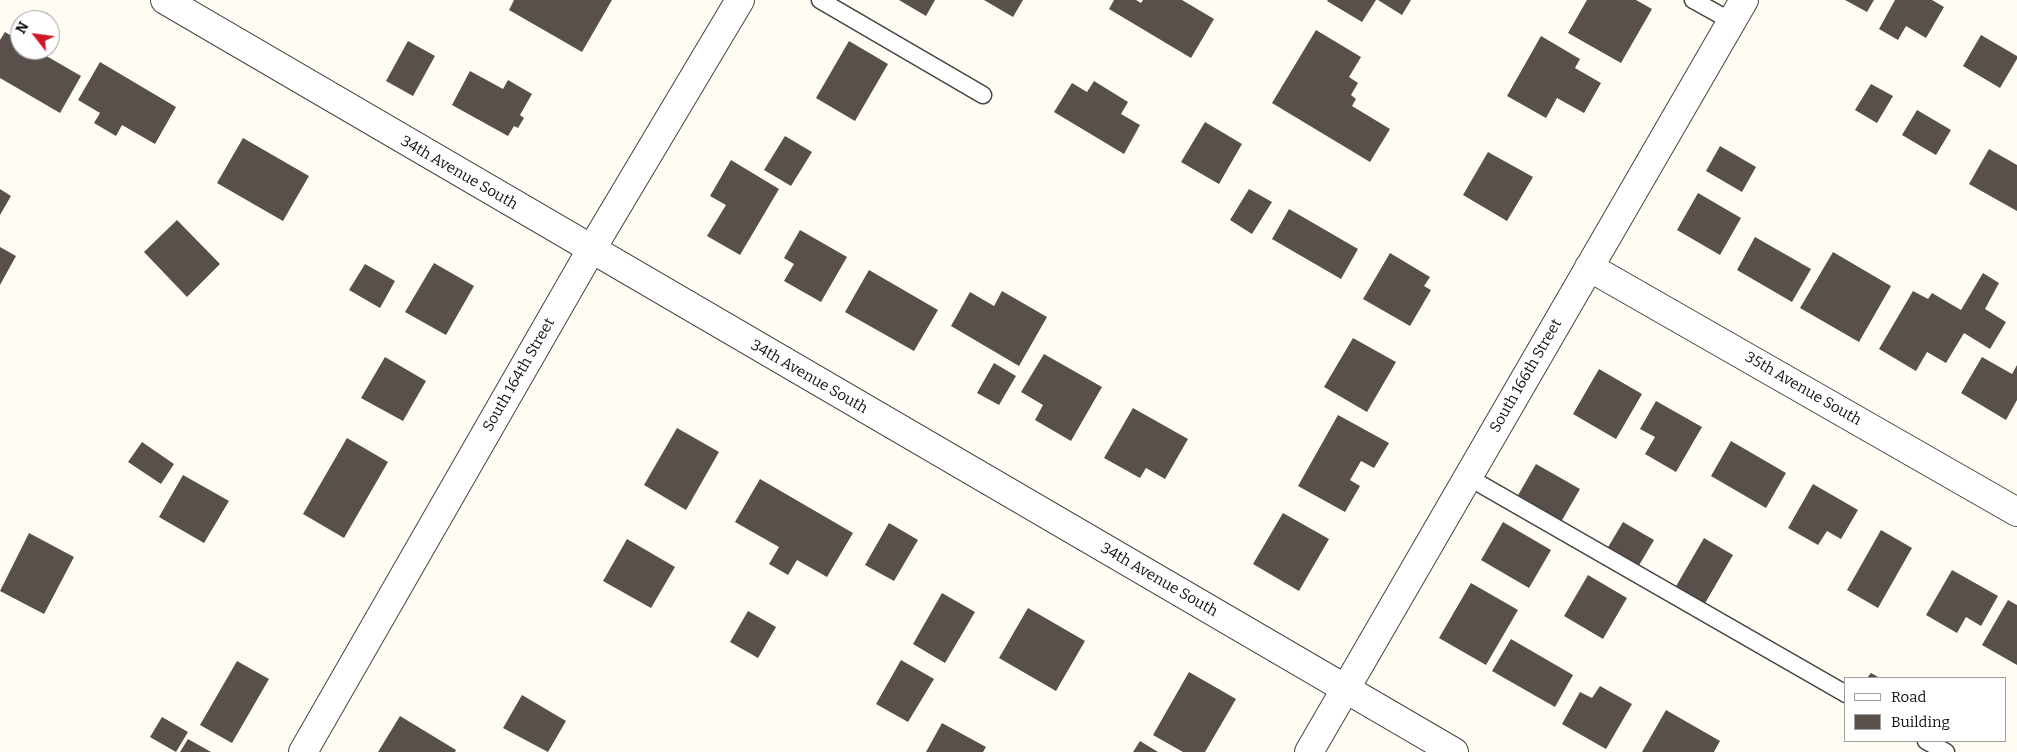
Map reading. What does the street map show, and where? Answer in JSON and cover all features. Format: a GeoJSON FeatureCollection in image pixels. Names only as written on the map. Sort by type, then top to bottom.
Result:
{"type":"FeatureCollection","features":[{"type":"Feature","properties":{"kind":"street","name":"34th Avenue South"},"geometry":{"type":"LineString","coordinates":[[165,0],[1454,752]]}},
{"type":"Feature","properties":{"kind":"street","name":"South 164th Street"},"geometry":{"type":"LineString","coordinates":[[303,752],[591,250],[740,0]]}},
{"type":"Feature","properties":{"kind":"street","name":"South 166th Street"},"geometry":{"type":"LineString","coordinates":[[1309,752],[1738,11]]}},
{"type":"Feature","properties":{"kind":"street","name":"35th Avenue South"},"geometry":{"type":"LineString","coordinates":[[1589,267],[2017,512]]}},
{"type":"Feature","properties":{"kind":"lane"},"geometry":{"type":"LineString","coordinates":[[820,0],[983,95]]}},
{"type":"Feature","properties":{"kind":"lane"},"geometry":{"type":"LineString","coordinates":[[1693,0],[1738,11]]}},
{"type":"Feature","properties":{"kind":"lane"},"geometry":{"type":"LineString","coordinates":[[1468,477],[1844,693]]}},
{"type":"Feature","properties":{"kind":"lane"},"geometry":{"type":"LineString","coordinates":[[1928,742],[1946,752]]}},
{"type":"Feature","properties":{"kind":"building"},"geometry":{"type":"Polygon","coordinates":[[[514,0],[612,0],[582,52],[509,10],[514,0]]]}},
{"type":"Feature","properties":{"kind":"building"},"geometry":{"type":"Polygon","coordinates":[[[899,0],[935,0],[926,16],[899,0]]]}},
{"type":"Feature","properties":{"kind":"building"},"geometry":{"type":"Polygon","coordinates":[[[984,0],[1023,0],[1013,17],[984,0]]]}},
{"type":"Feature","properties":{"kind":"building"},"geometry":{"type":"Polygon","coordinates":[[[1114,0],[1136,0],[1141,3],[1143,0],[1182,0],[1214,19],[1191,58],[1109,9],[1114,0]]]}},
{"type":"Feature","properties":{"kind":"building"},"geometry":{"type":"Polygon","coordinates":[[[1328,0],[1376,0],[1362,22],[1328,0]]]}},
{"type":"Feature","properties":{"kind":"building"},"geometry":{"type":"Polygon","coordinates":[[[1378,0],[1411,0],[1402,15],[1378,0]]]}},
{"type":"Feature","properties":{"kind":"building"},"geometry":{"type":"Polygon","coordinates":[[[1587,0],[1636,0],[1652,9],[1621,63],[1568,33],[1587,0]]]}},
{"type":"Feature","properties":{"kind":"building"},"geometry":{"type":"Polygon","coordinates":[[[1845,0],[1874,0],[1867,12],[1845,0]]]}},
{"type":"Feature","properties":{"kind":"building"},"geometry":{"type":"Polygon","coordinates":[[[1895,0],[1932,0],[1944,7],[1926,38],[1906,26],[1898,40],[1879,29],[1895,0]]]}},
{"type":"Feature","properties":{"kind":"building"},"geometry":{"type":"Polygon","coordinates":[[[1316,30],[1361,57],[1349,77],[1358,83],[1351,95],[1356,99],[1352,106],[1390,129],[1370,162],[1272,103],[1316,30]]]}},
{"type":"Feature","properties":{"kind":"building"},"geometry":{"type":"Polygon","coordinates":[[[5,32],[10,35],[10,60],[53,60],[81,76],[60,113],[0,78],[0,40],[5,32]]]}},
{"type":"Feature","properties":{"kind":"building"},"geometry":{"type":"Polygon","coordinates":[[[1981,35],[2017,56],[2000,88],[1963,66],[1981,35]]]}},
{"type":"Feature","properties":{"kind":"building"},"geometry":{"type":"Polygon","coordinates":[[[1541,36],[1580,59],[1575,68],[1601,83],[1584,113],[1557,98],[1546,118],[1507,96],[1541,36]]]}},
{"type":"Feature","properties":{"kind":"building"},"geometry":{"type":"Polygon","coordinates":[[[408,41],[435,56],[413,96],[386,81],[408,41]]]}},
{"type":"Feature","properties":{"kind":"building"},"geometry":{"type":"Polygon","coordinates":[[[849,41],[888,64],[855,121],[816,98],[849,41]]]}},
{"type":"Feature","properties":{"kind":"building"},"geometry":{"type":"Polygon","coordinates":[[[100,62],[176,107],[155,144],[122,125],[116,136],[94,123],[100,113],[78,100],[100,62]]]}},
{"type":"Feature","properties":{"kind":"building"},"geometry":{"type":"Polygon","coordinates":[[[470,71],[503,89],[508,80],[532,94],[520,115],[524,118],[518,128],[514,126],[508,136],[452,105],[470,71]]]}},
{"type":"Feature","properties":{"kind":"building"},"geometry":{"type":"Polygon","coordinates":[[[1094,81],[1128,102],[1121,114],[1140,125],[1124,154],[1054,112],[1072,83],[1087,92],[1094,81]]]}},
{"type":"Feature","properties":{"kind":"building"},"geometry":{"type":"Polygon","coordinates":[[[1871,84],[1893,96],[1877,123],[1855,110],[1871,84]]]}},
{"type":"Feature","properties":{"kind":"building"},"geometry":{"type":"Polygon","coordinates":[[[1917,110],[1951,130],[1936,155],[1902,135],[1917,110]]]}},
{"type":"Feature","properties":{"kind":"building"},"geometry":{"type":"Polygon","coordinates":[[[1205,122],[1242,144],[1219,184],[1181,162],[1205,122]]]}},
{"type":"Feature","properties":{"kind":"building"},"geometry":{"type":"Polygon","coordinates":[[[785,136],[812,152],[791,186],[764,170],[785,136]]]}},
{"type":"Feature","properties":{"kind":"building"},"geometry":{"type":"Polygon","coordinates":[[[243,138],[309,176],[283,221],[217,183],[243,138]]]}},
{"type":"Feature","properties":{"kind":"building"},"geometry":{"type":"Polygon","coordinates":[[[1720,146],[1756,167],[1742,192],[1706,171],[1720,146]]]}},
{"type":"Feature","properties":{"kind":"building"},"geometry":{"type":"Polygon","coordinates":[[[1989,149],[2017,165],[2017,211],[1969,184],[1989,149]]]}},
{"type":"Feature","properties":{"kind":"building"},"geometry":{"type":"Polygon","coordinates":[[[1488,152],[1533,177],[1507,221],[1463,195],[1488,152]]]}},
{"type":"Feature","properties":{"kind":"building"},"geometry":{"type":"Polygon","coordinates":[[[731,160],[779,189],[740,255],[707,236],[726,205],[710,196],[731,160]]]}},
{"type":"Feature","properties":{"kind":"building"},"geometry":{"type":"Polygon","coordinates":[[[0,189],[11,196],[0,215],[0,189]]]}},
{"type":"Feature","properties":{"kind":"building"},"geometry":{"type":"Polygon","coordinates":[[[1249,189],[1272,202],[1252,234],[1230,220],[1249,189]]]}},
{"type":"Feature","properties":{"kind":"building"},"geometry":{"type":"Polygon","coordinates":[[[1698,193],[1741,218],[1720,255],[1677,230],[1698,193]]]}},
{"type":"Feature","properties":{"kind":"building"},"geometry":{"type":"Polygon","coordinates":[[[1289,209],[1358,249],[1341,279],[1272,239],[1289,209]]]}},
{"type":"Feature","properties":{"kind":"building"},"geometry":{"type":"Polygon","coordinates":[[[177,220],[220,264],[187,297],[144,252],[177,220]]]}},
{"type":"Feature","properties":{"kind":"building"},"geometry":{"type":"Polygon","coordinates":[[[800,230],[847,257],[821,302],[784,281],[794,264],[784,258],[800,230]]]}},
{"type":"Feature","properties":{"kind":"building"},"geometry":{"type":"Polygon","coordinates":[[[1755,237],[1811,269],[1792,302],[1737,270],[1755,237]]]}},
{"type":"Feature","properties":{"kind":"building"},"geometry":{"type":"Polygon","coordinates":[[[0,247],[16,256],[0,285],[0,247]]]}},
{"type":"Feature","properties":{"kind":"building"},"geometry":{"type":"Polygon","coordinates":[[[1833,252],[1891,286],[1859,342],[1800,308],[1833,252]]]}},
{"type":"Feature","properties":{"kind":"building"},"geometry":{"type":"Polygon","coordinates":[[[1390,253],[1430,277],[1424,286],[1431,290],[1410,326],[1363,299],[1390,253]]]}},
{"type":"Feature","properties":{"kind":"building"},"geometry":{"type":"Polygon","coordinates":[[[434,263],[474,286],[446,335],[405,312],[434,263]]]}},
{"type":"Feature","properties":{"kind":"building"},"geometry":{"type":"Polygon","coordinates":[[[365,264],[395,281],[380,308],[349,290],[365,264]]]}},
{"type":"Feature","properties":{"kind":"building"},"geometry":{"type":"Polygon","coordinates":[[[869,270],[938,310],[914,351],[845,312],[869,270]]]}},
{"type":"Feature","properties":{"kind":"building"},"geometry":{"type":"Polygon","coordinates":[[[1983,273],[1999,283],[1985,309],[2006,322],[1990,349],[1964,333],[1946,363],[1927,352],[1916,371],[1879,349],[1913,291],[1928,299],[1932,293],[1961,310],[1983,273]]]}},
{"type":"Feature","properties":{"kind":"building"},"geometry":{"type":"Polygon","coordinates":[[[1002,291],[1047,317],[1019,366],[951,326],[970,292],[994,306],[1002,291]]]}},
{"type":"Feature","properties":{"kind":"building"},"geometry":{"type":"Polygon","coordinates":[[[1353,338],[1396,362],[1367,412],[1324,387],[1353,338]]]}},
{"type":"Feature","properties":{"kind":"building"},"geometry":{"type":"Polygon","coordinates":[[[1044,354],[1102,387],[1071,441],[1035,420],[1043,405],[1021,392],[1044,354]]]}},
{"type":"Feature","properties":{"kind":"building"},"geometry":{"type":"Polygon","coordinates":[[[385,357],[426,381],[403,421],[361,398],[385,357]]]}},
{"type":"Feature","properties":{"kind":"building"},"geometry":{"type":"Polygon","coordinates":[[[1982,357],[2012,374],[2017,365],[2017,400],[2006,420],[1961,393],[1982,357]]]}},
{"type":"Feature","properties":{"kind":"building"},"geometry":{"type":"Polygon","coordinates":[[[994,363],[1016,376],[999,405],[977,393],[994,363]]]}},
{"type":"Feature","properties":{"kind":"building"},"geometry":{"type":"Polygon","coordinates":[[[1599,369],[1642,394],[1616,439],[1573,414],[1599,369]]]}},
{"type":"Feature","properties":{"kind":"building"},"geometry":{"type":"Polygon","coordinates":[[[1656,401],[1702,427],[1676,472],[1645,454],[1655,437],[1640,429],[1656,401]]]}},
{"type":"Feature","properties":{"kind":"building"},"geometry":{"type":"Polygon","coordinates":[[[1133,408],[1188,439],[1165,479],[1146,468],[1140,478],[1104,458],[1133,408]]]}},
{"type":"Feature","properties":{"kind":"building"},"geometry":{"type":"Polygon","coordinates":[[[1338,415],[1389,443],[1374,468],[1361,461],[1350,480],[1360,486],[1345,512],[1298,486],[1338,415]]]}},
{"type":"Feature","properties":{"kind":"building"},"geometry":{"type":"Polygon","coordinates":[[[677,428],[719,452],[686,510],[644,485],[677,428]]]}},
{"type":"Feature","properties":{"kind":"building"},"geometry":{"type":"Polygon","coordinates":[[[347,438],[388,462],[344,538],[303,514],[347,438]]]}},
{"type":"Feature","properties":{"kind":"building"},"geometry":{"type":"Polygon","coordinates":[[[1731,441],[1786,473],[1766,508],[1711,476],[1731,441]]]}},
{"type":"Feature","properties":{"kind":"building"},"geometry":{"type":"Polygon","coordinates":[[[142,442],[174,464],[161,484],[128,462],[142,442]]]}},
{"type":"Feature","properties":{"kind":"building"},"geometry":{"type":"Polygon","coordinates":[[[1536,464],[1580,489],[1561,522],[1517,497],[1536,464]]]}},
{"type":"Feature","properties":{"kind":"building"},"geometry":{"type":"Polygon","coordinates":[[[183,475],[229,501],[204,543],[159,517],[183,475]]]}},
{"type":"Feature","properties":{"kind":"building"},"geometry":{"type":"Polygon","coordinates":[[[760,479],[853,533],[827,577],[797,560],[788,575],[769,564],[779,547],[735,522],[760,479]]]}},
{"type":"Feature","properties":{"kind":"building"},"geometry":{"type":"Polygon","coordinates":[[[1813,484],[1858,510],[1841,539],[1827,531],[1818,545],[1788,528],[1813,484]]]}},
{"type":"Feature","properties":{"kind":"building"},"geometry":{"type":"Polygon","coordinates":[[[1283,513],[1329,539],[1299,591],[1253,564],[1283,513]]]}},
{"type":"Feature","properties":{"kind":"building"},"geometry":{"type":"Polygon","coordinates":[[[1503,522],[1551,550],[1529,588],[1481,560],[1503,522]]]}},
{"type":"Feature","properties":{"kind":"building"},"geometry":{"type":"Polygon","coordinates":[[[1623,522],[1654,540],[1638,567],[1607,549],[1623,522]]]}},
{"type":"Feature","properties":{"kind":"building"},"geometry":{"type":"Polygon","coordinates":[[[889,523],[918,540],[894,581],[865,565],[889,523]]]}},
{"type":"Feature","properties":{"kind":"building"},"geometry":{"type":"Polygon","coordinates":[[[1881,530],[1912,548],[1878,608],[1847,590],[1881,530]]]}},
{"type":"Feature","properties":{"kind":"building"},"geometry":{"type":"Polygon","coordinates":[[[29,533],[74,557],[44,614],[0,591],[29,533]]]}},
{"type":"Feature","properties":{"kind":"building"},"geometry":{"type":"Polygon","coordinates":[[[1704,538],[1733,555],[1704,605],[1675,588],[1704,538]]]}},
{"type":"Feature","properties":{"kind":"building"},"geometry":{"type":"Polygon","coordinates":[[[627,539],[675,567],[651,608],[603,581],[627,539]]]}},
{"type":"Feature","properties":{"kind":"building"},"geometry":{"type":"Polygon","coordinates":[[[1952,570],[1998,596],[1981,626],[1966,617],[1957,633],[1926,615],[1952,570]]]}},
{"type":"Feature","properties":{"kind":"building"},"geometry":{"type":"Polygon","coordinates":[[[1588,575],[1627,598],[1603,639],[1564,616],[1588,575]]]}},
{"type":"Feature","properties":{"kind":"building"},"geometry":{"type":"Polygon","coordinates":[[[1471,583],[1518,610],[1486,665],[1439,638],[1471,583]]]}},
{"type":"Feature","properties":{"kind":"building"},"geometry":{"type":"Polygon","coordinates":[[[942,593],[975,612],[945,663],[913,644],[942,593]]]}},
{"type":"Feature","properties":{"kind":"building"},"geometry":{"type":"Polygon","coordinates":[[[2008,600],[2017,605],[2017,665],[1982,645],[2008,600]]]}},
{"type":"Feature","properties":{"kind":"building"},"geometry":{"type":"Polygon","coordinates":[[[1028,608],[1085,641],[1056,691],[999,658],[1028,608]]]}},
{"type":"Feature","properties":{"kind":"building"},"geometry":{"type":"Polygon","coordinates":[[[748,611],[776,627],[758,658],[730,642],[748,611]]]}},
{"type":"Feature","properties":{"kind":"building"},"geometry":{"type":"Polygon","coordinates":[[[1511,639],[1573,675],[1555,707],[1492,671],[1511,639]]]}},
{"type":"Feature","properties":{"kind":"building"},"geometry":{"type":"Polygon","coordinates":[[[901,660],[934,679],[908,722],[876,704],[901,660]]]}},
{"type":"Feature","properties":{"kind":"building"},"geometry":{"type":"Polygon","coordinates":[[[237,661],[269,679],[232,743],[200,725],[237,661]]]}},
{"type":"Feature","properties":{"kind":"building"},"geometry":{"type":"Polygon","coordinates":[[[1189,672],[1236,699],[1205,752],[1183,752],[1153,735],[1189,672]]]}},
{"type":"Feature","properties":{"kind":"building"},"geometry":{"type":"Polygon","coordinates":[[[1871,673],[1878,677],[1868,677],[1871,673]]]}},
{"type":"Feature","properties":{"kind":"building"},"geometry":{"type":"Polygon","coordinates":[[[1600,686],[1632,704],[1606,749],[1562,724],[1580,692],[1592,698],[1600,686]]]}},
{"type":"Feature","properties":{"kind":"building"},"geometry":{"type":"Polygon","coordinates":[[[522,695],[566,721],[548,752],[503,728],[522,695]]]}},
{"type":"Feature","properties":{"kind":"building"},"geometry":{"type":"Polygon","coordinates":[[[1666,710],[1720,741],[1714,752],[1642,752],[1666,710]]]}},
{"type":"Feature","properties":{"kind":"building"},"geometry":{"type":"Polygon","coordinates":[[[400,716],[456,750],[455,752],[378,752],[400,716]]]}},
{"type":"Feature","properties":{"kind":"building"},"geometry":{"type":"Polygon","coordinates":[[[162,717],[188,732],[176,752],[150,737],[162,717]]]}},
{"type":"Feature","properties":{"kind":"building"},"geometry":{"type":"Polygon","coordinates":[[[942,723],[986,747],[983,752],[926,752],[942,723]]]}},
{"type":"Feature","properties":{"kind":"building"},"geometry":{"type":"Polygon","coordinates":[[[188,739],[211,752],[180,752],[188,739]]]}},
{"type":"Feature","properties":{"kind":"building"},"geometry":{"type":"Polygon","coordinates":[[[1140,741],[1158,752],[1133,752],[1140,741]]]}}]}
